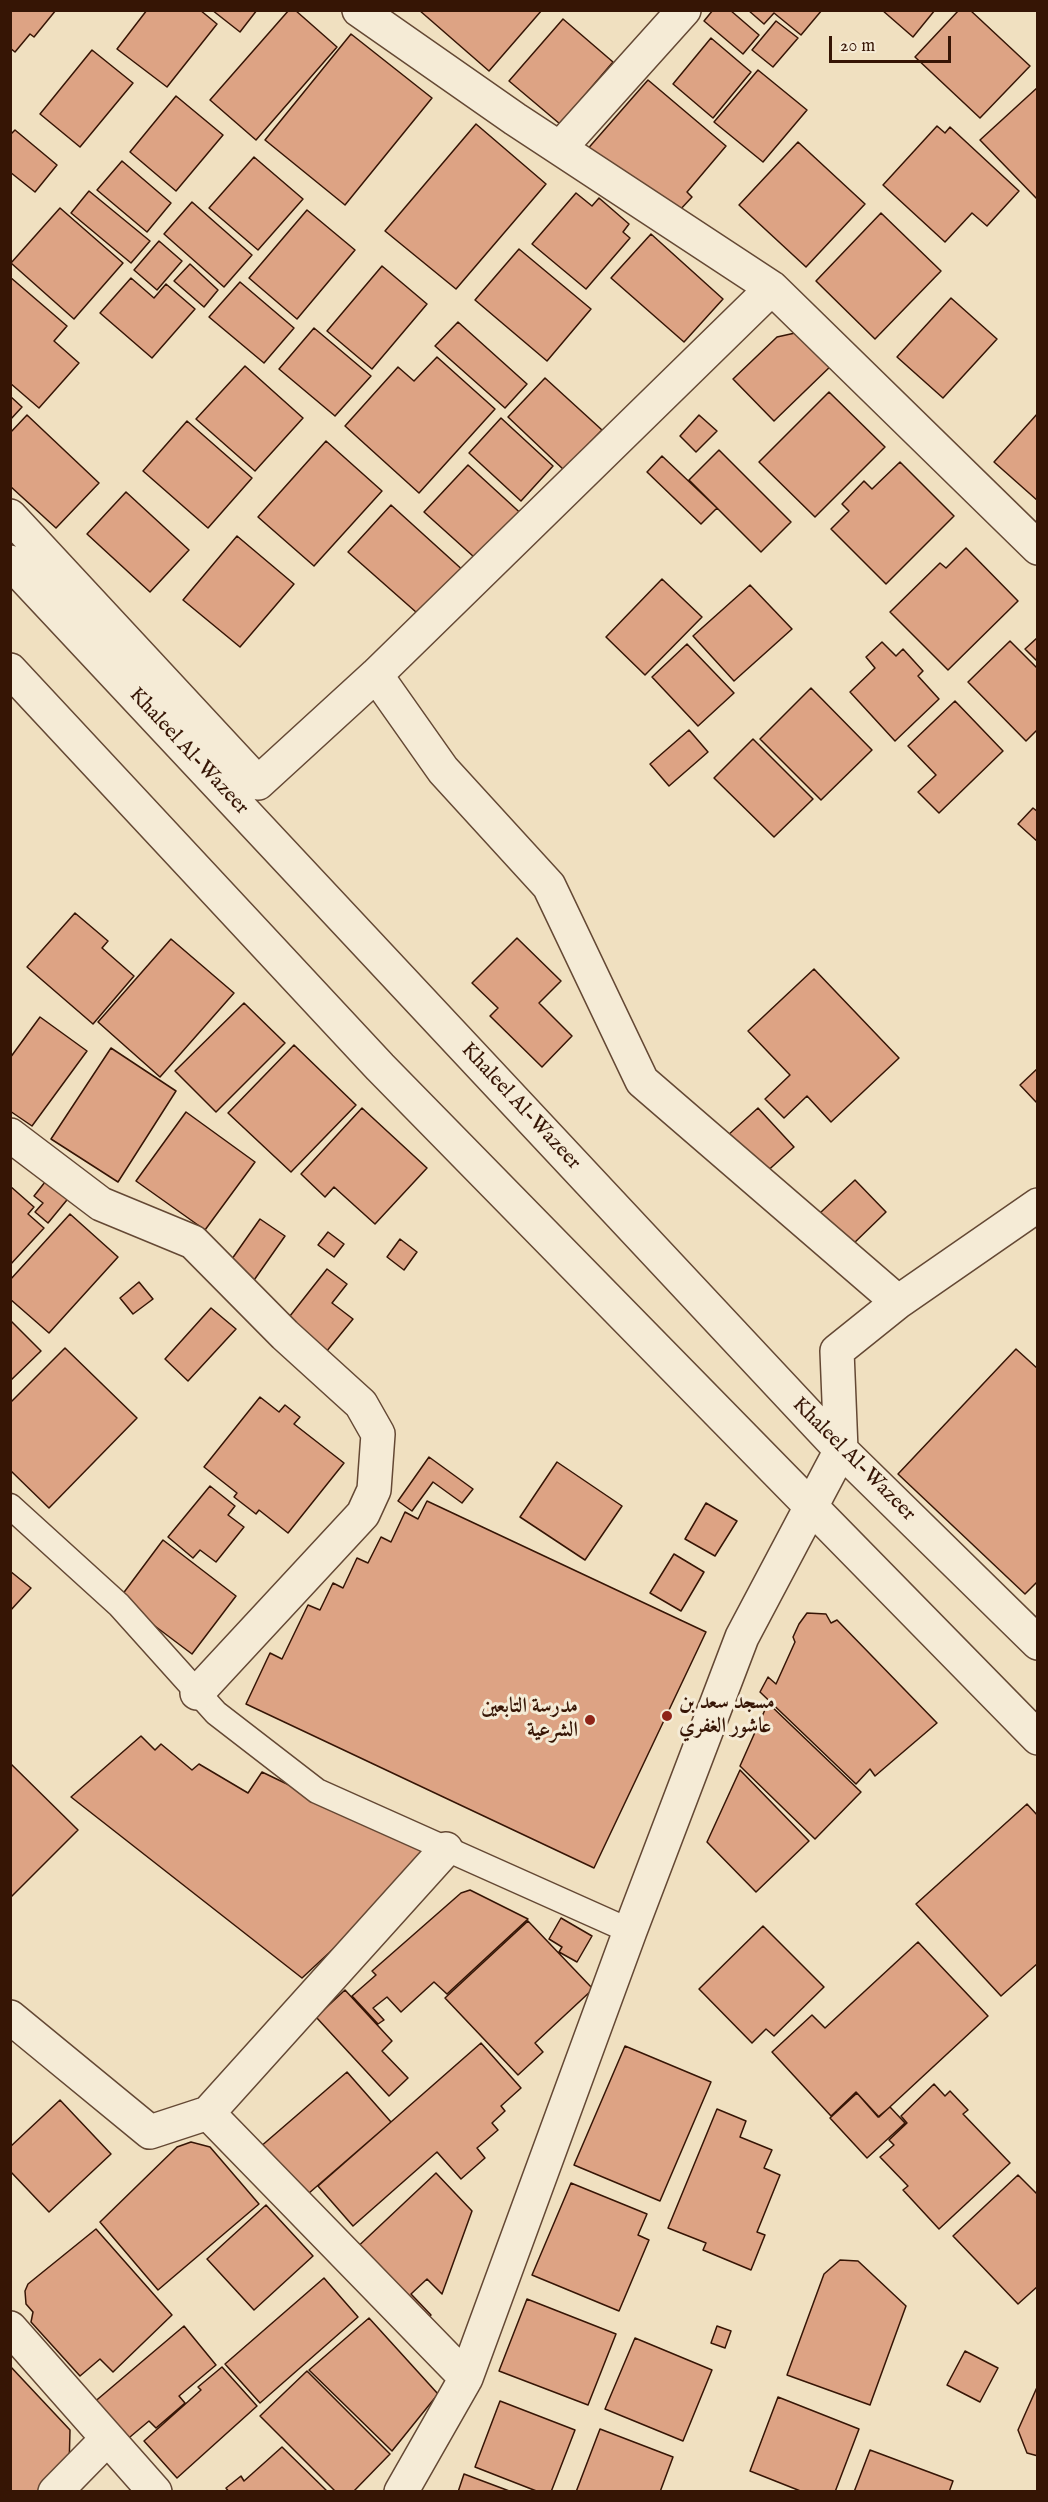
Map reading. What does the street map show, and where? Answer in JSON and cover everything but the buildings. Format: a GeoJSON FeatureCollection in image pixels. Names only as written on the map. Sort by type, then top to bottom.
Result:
{"type":"FeatureCollection","features":[{"type":"Feature","properties":{"kind":"street"},"geometry":{"type":"LineString","coordinates":[[360,10],[560,148],[772,288],[1038,548]]}},
{"type":"Feature","properties":{"kind":"street"},"geometry":{"type":"LineString","coordinates":[[560,148],[684,10]]}},
{"type":"Feature","properties":{"kind":"street"},"geometry":{"type":"LineString","coordinates":[[10,516],[258,783],[376,675],[772,288]]}},
{"type":"Feature","properties":{"kind":"street","name":"Khaleel Al-Wazeer"},"geometry":{"type":"LineString","coordinates":[[10,562],[841,1450],[1038,1643]]}},
{"type":"Feature","properties":{"kind":"street"},"geometry":{"type":"LineString","coordinates":[[10,670],[380,1067],[1038,1738]]}},
{"type":"Feature","properties":{"kind":"street"},"geometry":{"type":"LineString","coordinates":[[376,675],[443,770],[549,886],[642,1081],[898,1302]]}},
{"type":"Feature","properties":{"kind":"street"},"geometry":{"type":"LineString","coordinates":[[10,1136],[101,1204],[193,1242],[285,1335],[361,1404],[378,1434],[374,1490],[363,1514],[197,1693]]}},
{"type":"Feature","properties":{"kind":"street"},"geometry":{"type":"LineString","coordinates":[[401,2492],[466,2378],[630,1931],[742,1637],[841,1450],[837,1351],[898,1302],[1038,1205]]}},
{"type":"Feature","properties":{"kind":"street"},"geometry":{"type":"LineString","coordinates":[[10,2017],[150,2132],[208,2113],[446,1849]]}},
{"type":"Feature","properties":{"kind":"street"},"geometry":{"type":"LineString","coordinates":[[208,2113],[466,2378]]}},
{"type":"Feature","properties":{"kind":"street"},"geometry":{"type":"LineString","coordinates":[[10,2328],[155,2492]]}},
{"type":"Feature","properties":{"kind":"street"},"geometry":{"type":"LineString","coordinates":[[56,2492],[107,2439]]}},
{"type":"Feature","properties":{"kind":"lane"},"geometry":{"type":"LineString","coordinates":[[10,1506],[119,1605],[216,1713],[317,1791],[630,1931]]}},
{"type":"Feature","properties":{"kind":"place","name":"مسجد سعد بن عاشور الغفري"},"geometry":{"type":"Point","coordinates":[667,1716]}},
{"type":"Feature","properties":{"kind":"place","name":"مدرسة التابعين الشرعية"},"geometry":{"type":"Point","coordinates":[590,1720]}}]}
